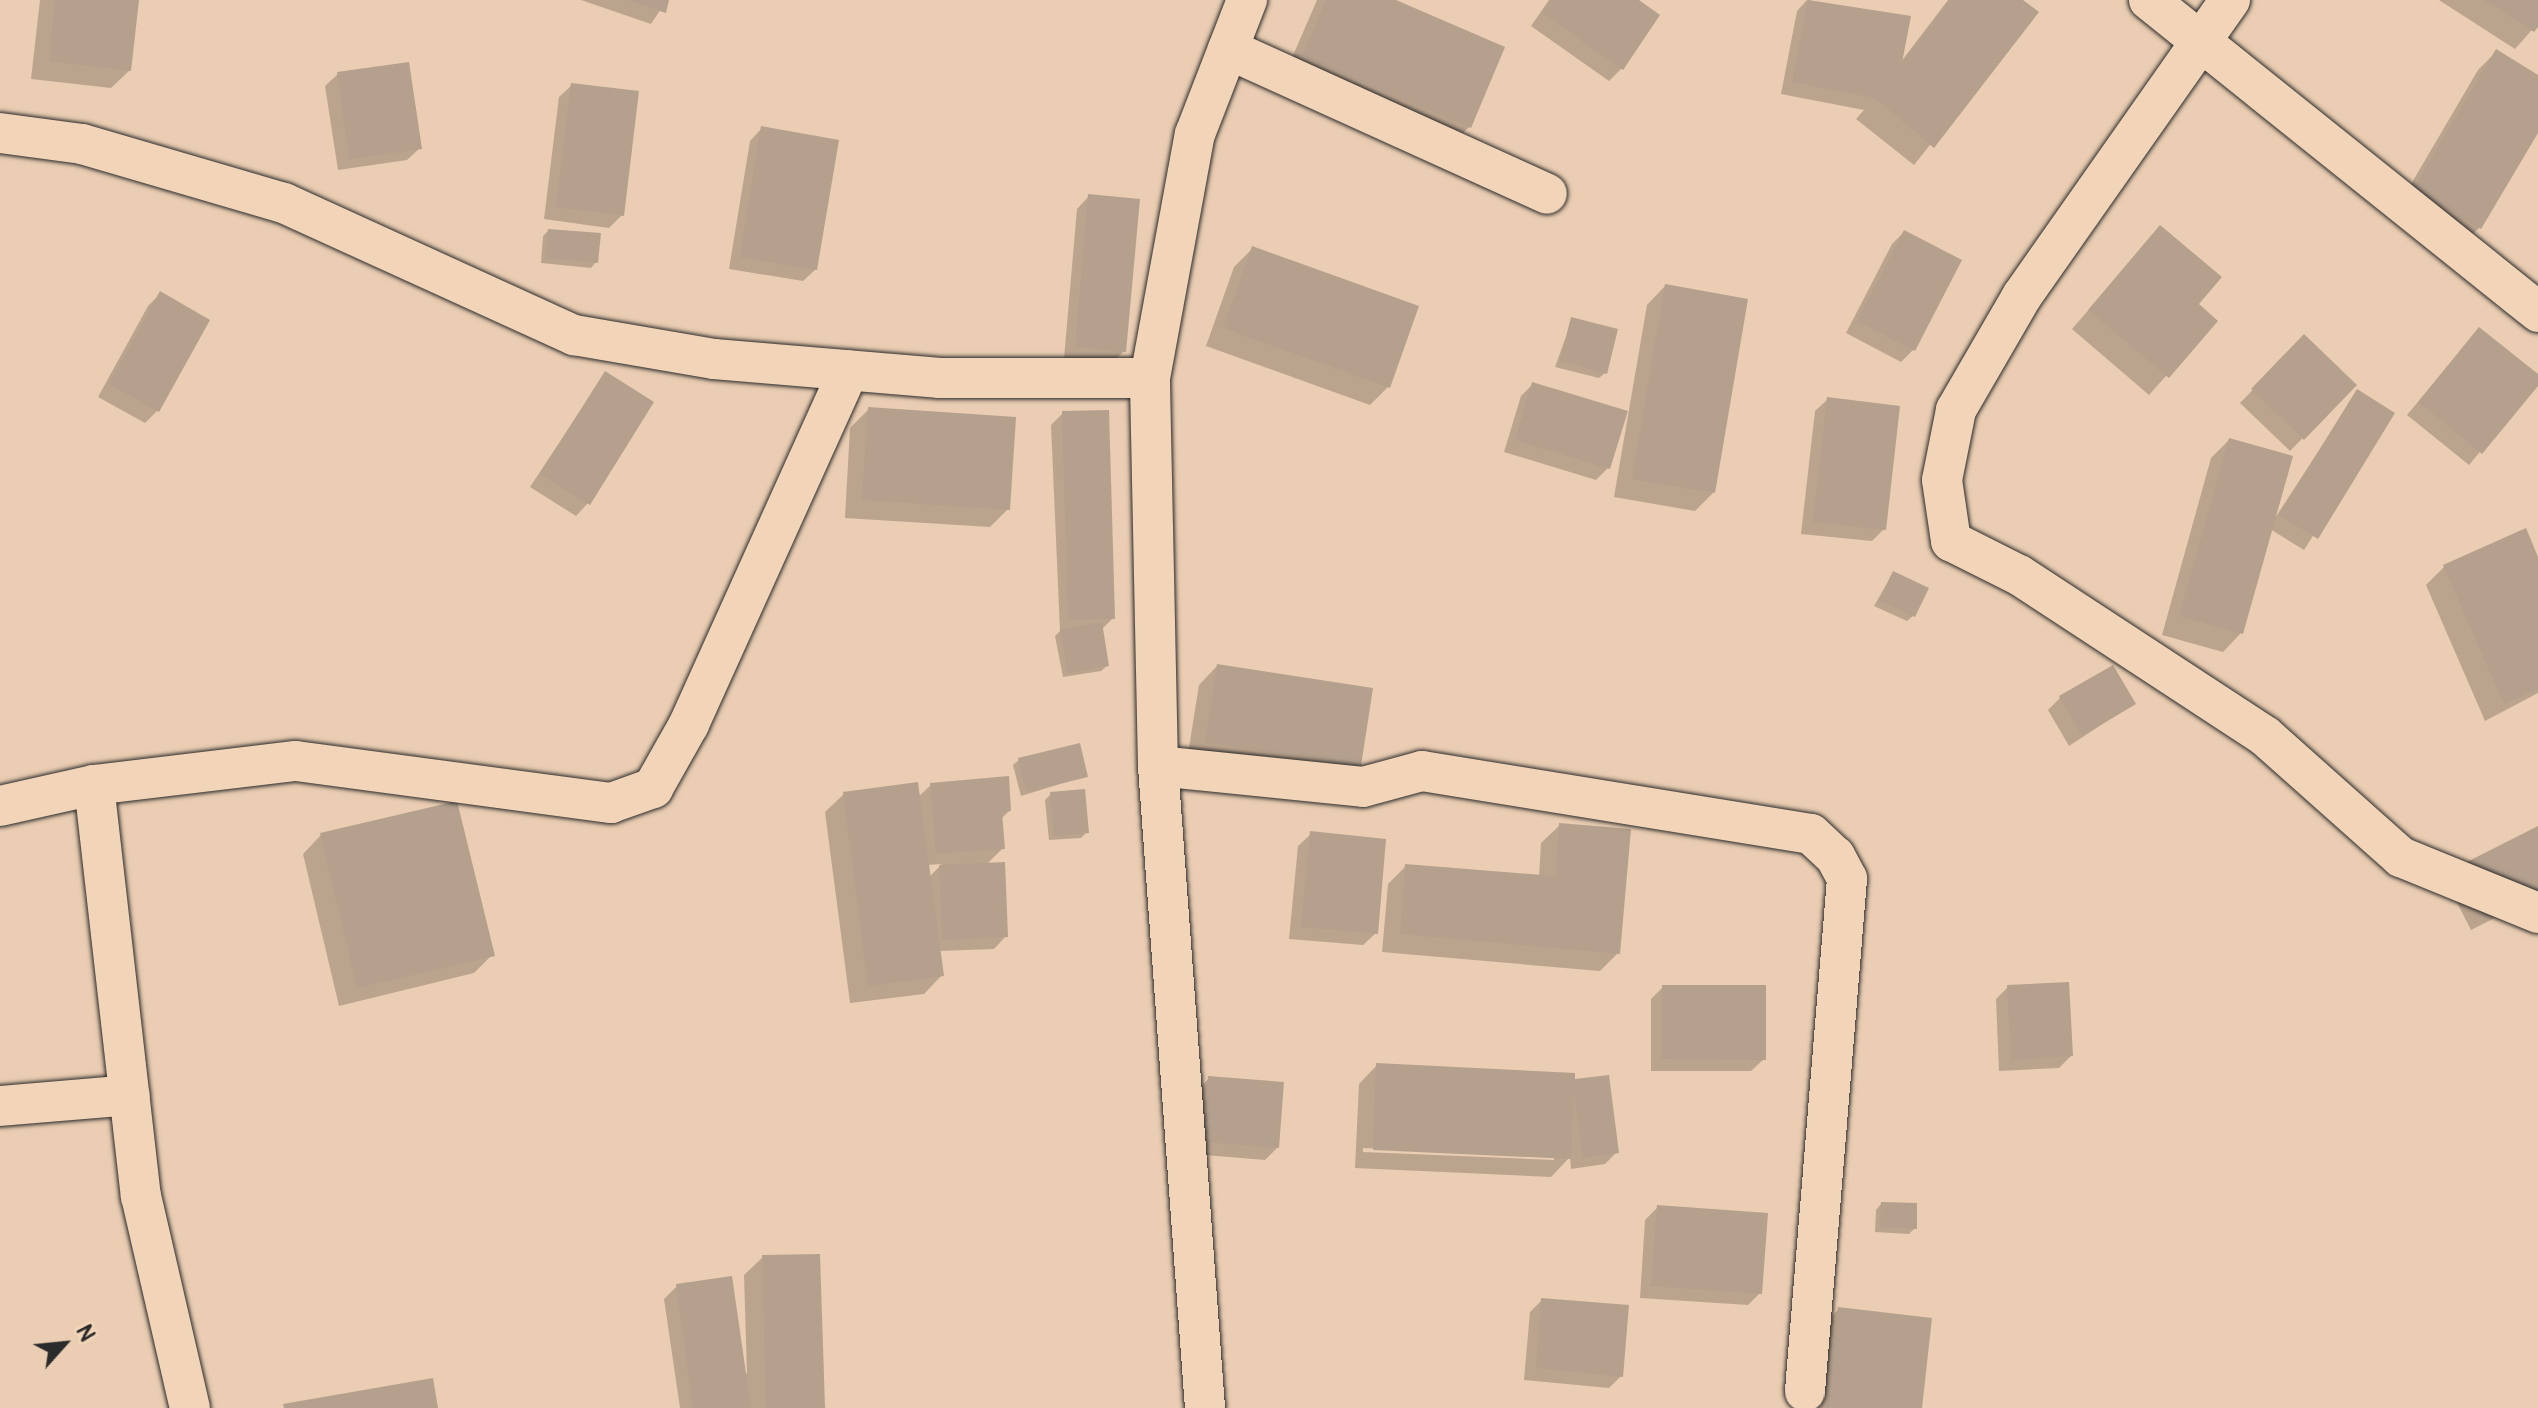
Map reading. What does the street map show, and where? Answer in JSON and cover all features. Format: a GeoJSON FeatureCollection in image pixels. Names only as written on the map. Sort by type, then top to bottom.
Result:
{"type":"FeatureCollection","features":[{"type":"Feature","properties":{"kind":"street"},"geometry":{"type":"LineString","coordinates":[[1205,1408],[1158,766],[1150,378],[1195,134],[1247,0]]}},
{"type":"Feature","properties":{"kind":"street"},"geometry":{"type":"LineString","coordinates":[[2149,0],[2538,312]]}},
{"type":"Feature","properties":{"kind":"street"},"geometry":{"type":"LineString","coordinates":[[2230,0],[2022,296],[1956,410],[1942,480],[1951,541],[2019,575],[2265,736],[2401,857],[2538,913]]}},
{"type":"Feature","properties":{"kind":"street"},"geometry":{"type":"LineString","coordinates":[[1228,49],[1547,194]]}},
{"type":"Feature","properties":{"kind":"street"},"geometry":{"type":"LineString","coordinates":[[0,133],[82,144],[284,203],[574,335],[714,359],[940,378],[1150,378]]}},
{"type":"Feature","properties":{"kind":"street"},"geometry":{"type":"LineString","coordinates":[[0,806],[94,785],[296,761],[611,803],[653,788],[689,724],[849,370]]}},
{"type":"Feature","properties":{"kind":"street"},"geometry":{"type":"LineString","coordinates":[[1158,766],[1363,787],[1422,771],[1811,834],[1835,856],[1847,879],[1805,1391]]}},
{"type":"Feature","properties":{"kind":"street"},"geometry":{"type":"LineString","coordinates":[[94,785],[141,1196],[190,1408]]}},
{"type":"Feature","properties":{"kind":"street"},"geometry":{"type":"LineString","coordinates":[[0,1106],[130,1095]]}},
{"type":"Feature","properties":{"kind":"building"},"geometry":{"type":"Polygon","coordinates":[[[55,0],[139,0],[131,71],[49,61],[55,0]]]}},
{"type":"Feature","properties":{"kind":"building"},"geometry":{"type":"Polygon","coordinates":[[[627,0],[669,0],[666,13],[627,0]]]}},
{"type":"Feature","properties":{"kind":"building"},"geometry":{"type":"Polygon","coordinates":[[[1326,0],[1396,0],[1505,47],[1471,128],[1302,56],[1326,0]]]}},
{"type":"Feature","properties":{"kind":"building"},"geometry":{"type":"Polygon","coordinates":[[[1551,0],[1639,0],[1660,15],[1623,70],[1542,13],[1551,0]]]}},
{"type":"Feature","properties":{"kind":"building"},"geometry":{"type":"Polygon","coordinates":[[[1808,0],[1911,16],[1902,63],[1950,0],[2023,0],[2039,12],[1934,148],[1875,98],[1792,82],[1808,0]]]}},
{"type":"Feature","properties":{"kind":"building"},"geometry":{"type":"Polygon","coordinates":[[[2484,0],[2538,0],[2538,27],[2534,32],[2484,0]]]}},
{"type":"Feature","properties":{"kind":"building"},"geometry":{"type":"Polygon","coordinates":[[[2496,49],[2538,75],[2538,133],[2481,229],[2413,189],[2496,49]]]}},
{"type":"Feature","properties":{"kind":"building"},"geometry":{"type":"Polygon","coordinates":[[[409,62],[422,149],[349,159],[337,72],[409,62]]]}},
{"type":"Feature","properties":{"kind":"building"},"geometry":{"type":"Polygon","coordinates":[[[571,83],[639,91],[624,216],[556,207],[571,83]]]}},
{"type":"Feature","properties":{"kind":"building"},"geometry":{"type":"Polygon","coordinates":[[[761,126],[839,140],[817,270],[740,257],[761,126]]]}},
{"type":"Feature","properties":{"kind":"building"},"geometry":{"type":"Polygon","coordinates":[[[1088,194],[1140,199],[1126,352],[1075,347],[1088,194]]]}},
{"type":"Feature","properties":{"kind":"building"},"geometry":{"type":"Polygon","coordinates":[[[2160,225],[2222,277],[2199,304],[2218,321],[2169,378],[2088,310],[2160,225]]]}},
{"type":"Feature","properties":{"kind":"building"},"geometry":{"type":"Polygon","coordinates":[[[548,229],[601,233],[598,263],[545,258],[548,229]]]}},
{"type":"Feature","properties":{"kind":"building"},"geometry":{"type":"Polygon","coordinates":[[[1904,230],[1962,260],[1915,351],[1857,321],[1904,230]]]}},
{"type":"Feature","properties":{"kind":"building"},"geometry":{"type":"Polygon","coordinates":[[[1252,246],[1419,306],[1390,388],[1223,328],[1252,246]]]}},
{"type":"Feature","properties":{"kind":"building"},"geometry":{"type":"Polygon","coordinates":[[[1665,284],[1748,299],[1715,493],[1632,479],[1665,284]]]}},
{"type":"Feature","properties":{"kind":"building"},"geometry":{"type":"Polygon","coordinates":[[[160,291],[210,320],[159,412],[109,384],[160,291]]]}},
{"type":"Feature","properties":{"kind":"building"},"geometry":{"type":"Polygon","coordinates":[[[1571,317],[1618,329],[1607,374],[1560,361],[1571,317]]]}},
{"type":"Feature","properties":{"kind":"building"},"geometry":{"type":"Polygon","coordinates":[[[2479,327],[2538,374],[2538,386],[2482,454],[2418,402],[2479,327]]]}},
{"type":"Feature","properties":{"kind":"building"},"geometry":{"type":"Polygon","coordinates":[[[2304,334],[2357,385],[2304,440],[2251,389],[2304,334]]]}},
{"type":"Feature","properties":{"kind":"building"},"geometry":{"type":"Polygon","coordinates":[[[605,371],[654,402],[590,505],[540,474],[605,371]]]}},
{"type":"Feature","properties":{"kind":"building"},"geometry":{"type":"Polygon","coordinates":[[[1532,382],[1628,411],[1610,469],[1515,440],[1532,382]]]}},
{"type":"Feature","properties":{"kind":"building"},"geometry":{"type":"Polygon","coordinates":[[[2357,389],[2395,413],[2318,539],[2279,515],[2357,389]]]}},
{"type":"Feature","properties":{"kind":"building"},"geometry":{"type":"Polygon","coordinates":[[[1827,397],[1900,406],[1886,530],[1813,522],[1827,397]]]}},
{"type":"Feature","properties":{"kind":"building"},"geometry":{"type":"Polygon","coordinates":[[[868,407],[1016,417],[1010,510],[862,500],[868,407]]]}},
{"type":"Feature","properties":{"kind":"building"},"geometry":{"type":"Polygon","coordinates":[[[1109,410],[1115,619],[1068,620],[1062,411],[1109,410]]]}},
{"type":"Feature","properties":{"kind":"building"},"geometry":{"type":"Polygon","coordinates":[[[2229,438],[2293,456],[2243,634],[2179,616],[2229,438]]]}},
{"type":"Feature","properties":{"kind":"building"},"geometry":{"type":"Polygon","coordinates":[[[2526,528],[2538,557],[2538,689],[2504,704],[2443,565],[2526,528]]]}},
{"type":"Feature","properties":{"kind":"building"},"geometry":{"type":"Polygon","coordinates":[[[1893,571],[1929,588],[1915,617],[1879,600],[1893,571]]]}},
{"type":"Feature","properties":{"kind":"building"},"geometry":{"type":"Polygon","coordinates":[[[1102,622],[1109,666],[1068,673],[1060,629],[1102,622]]]}},
{"type":"Feature","properties":{"kind":"building"},"geometry":{"type":"Polygon","coordinates":[[[1217,664],[1373,688],[1361,766],[1205,742],[1217,664]]]}},
{"type":"Feature","properties":{"kind":"building"},"geometry":{"type":"Polygon","coordinates":[[[2113,665],[2136,704],[2082,736],[2059,696],[2113,665]]]}},
{"type":"Feature","properties":{"kind":"building"},"geometry":{"type":"Polygon","coordinates":[[[1080,743],[1088,777],[1026,792],[1018,758],[1080,743]]]}},
{"type":"Feature","properties":{"kind":"building"},"geometry":{"type":"Polygon","coordinates":[[[1009,776],[1011,811],[1002,812],[1005,849],[936,854],[930,783],[1009,776]]]}},
{"type":"Feature","properties":{"kind":"building"},"geometry":{"type":"Polygon","coordinates":[[[918,782],[944,976],[868,986],[843,792],[918,782]]]}},
{"type":"Feature","properties":{"kind":"building"},"geometry":{"type":"Polygon","coordinates":[[[1085,789],[1089,833],[1054,836],[1050,792],[1085,789]]]}},
{"type":"Feature","properties":{"kind":"building"},"geometry":{"type":"Polygon","coordinates":[[[457,801],[495,956],[357,988],[320,833],[457,801]]]}},
{"type":"Feature","properties":{"kind":"building"},"geometry":{"type":"Polygon","coordinates":[[[1559,823],[1631,829],[1620,954],[1400,934],[1405,864],[1555,876],[1559,823]]]}},
{"type":"Feature","properties":{"kind":"building"},"geometry":{"type":"Polygon","coordinates":[[[2538,826],[2538,891],[2484,919],[2457,867],[2538,826]]]}},
{"type":"Feature","properties":{"kind":"building"},"geometry":{"type":"Polygon","coordinates":[[[1310,831],[1386,839],[1378,934],[1301,927],[1310,831]]]}},
{"type":"Feature","properties":{"kind":"building"},"geometry":{"type":"Polygon","coordinates":[[[1005,862],[1008,937],[942,940],[939,865],[1005,862]]]}},
{"type":"Feature","properties":{"kind":"building"},"geometry":{"type":"Polygon","coordinates":[[[2069,982],[2073,1056],[2011,1060],[2007,985],[2069,982]]]}},
{"type":"Feature","properties":{"kind":"building"},"geometry":{"type":"Polygon","coordinates":[[[1662,985],[1766,985],[1766,1060],[1662,1059],[1662,985]]]}},
{"type":"Feature","properties":{"kind":"building"},"geometry":{"type":"Polygon","coordinates":[[[1376,1063],[1575,1073],[1575,1079],[1609,1075],[1619,1153],[1583,1158],[1574,1093],[1571,1159],[1373,1150],[1376,1063]]]}},
{"type":"Feature","properties":{"kind":"building"},"geometry":{"type":"Polygon","coordinates":[[[1208,1076],[1284,1082],[1279,1148],[1204,1142],[1208,1076]]]}},
{"type":"Feature","properties":{"kind":"building"},"geometry":{"type":"Polygon","coordinates":[[[1881,1202],[1917,1203],[1917,1229],[1880,1227],[1881,1202]]]}},
{"type":"Feature","properties":{"kind":"building"},"geometry":{"type":"Polygon","coordinates":[[[1657,1205],[1768,1213],[1762,1294],[1651,1286],[1657,1205]]]}},
{"type":"Feature","properties":{"kind":"building"},"geometry":{"type":"Polygon","coordinates":[[[820,1254],[825,1408],[766,1408],[762,1255],[820,1254]]]}},
{"type":"Feature","properties":{"kind":"building"},"geometry":{"type":"Polygon","coordinates":[[[732,1276],[751,1408],[693,1408],[676,1284],[732,1276]]]}},
{"type":"Feature","properties":{"kind":"building"},"geometry":{"type":"Polygon","coordinates":[[[1541,1298],[1629,1305],[1623,1377],[1536,1368],[1541,1298]]]}},
{"type":"Feature","properties":{"kind":"building"},"geometry":{"type":"Polygon","coordinates":[[[1838,1307],[1932,1318],[1922,1408],[1826,1408],[1838,1307]]]}},
{"type":"Feature","properties":{"kind":"building"},"geometry":{"type":"Polygon","coordinates":[[[433,1378],[438,1408],[284,1408],[283,1404],[433,1378]]]}}]}
